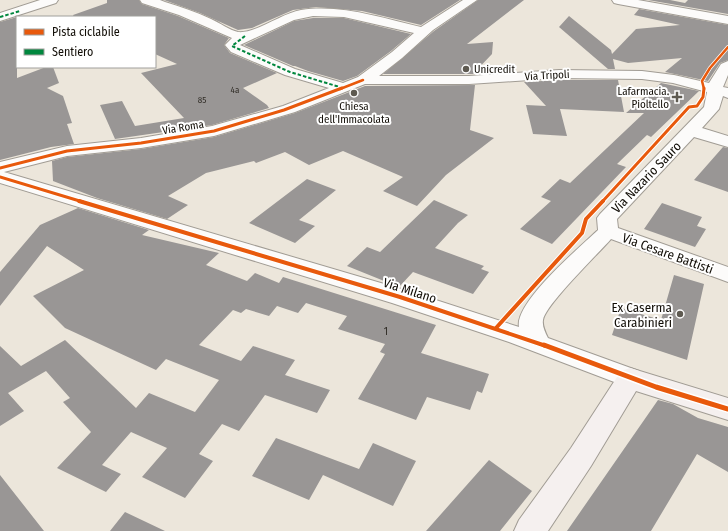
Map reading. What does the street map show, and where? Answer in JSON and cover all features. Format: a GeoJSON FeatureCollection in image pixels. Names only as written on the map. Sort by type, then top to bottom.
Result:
{"type":"FeatureCollection","features":[{"type":"Feature","properties":{"kind":"street"},"geometry":{"type":"LineString","coordinates":[[0,18],[52,0]]}},
{"type":"Feature","properties":{"kind":"street"},"geometry":{"type":"LineString","coordinates":[[146,0],[165,5],[201,19],[229,34],[245,36]]}},
{"type":"Feature","properties":{"kind":"street","name":"Via Roma"},"geometry":{"type":"LineString","coordinates":[[0,168],[67,151],[141,143],[214,131],[284,110],[364,80],[397,55],[428,27],[471,0]]}},
{"type":"Feature","properties":{"kind":"street"},"geometry":{"type":"LineString","coordinates":[[618,0],[728,20]]}},
{"type":"Feature","properties":{"kind":"street"},"geometry":{"type":"LineString","coordinates":[[0,4],[20,10]]}},
{"type":"Feature","properties":{"kind":"street"},"geometry":{"type":"LineString","coordinates":[[345,88],[290,72],[232,46],[245,36],[259,32],[293,16],[315,12],[343,14],[423,31]]}},
{"type":"Feature","properties":{"kind":"street","name":"Via Nazario Sauro"},"geometry":{"type":"LineString","coordinates":[[538,344],[530,323],[534,311],[608,231],[607,218],[711,109],[722,91],[720,75],[728,65]]}},
{"type":"Feature","properties":{"kind":"street","name":"Via Tripoli"},"geometry":{"type":"LineString","coordinates":[[364,80],[469,80],[564,74],[642,75],[674,79],[722,91]]}},
{"type":"Feature","properties":{"kind":"street"},"geometry":{"type":"LineString","coordinates":[[691,130],[728,142]]}},
{"type":"Feature","properties":{"kind":"street","name":"Via Milano"},"geometry":{"type":"LineString","coordinates":[[0,177],[400,297],[538,344],[656,387],[728,409]]}},
{"type":"Feature","properties":{"kind":"street","name":"Via Cesare Battisti"},"geometry":{"type":"LineString","coordinates":[[608,231],[728,275]]}},
{"type":"Feature","properties":{"kind":"street"},"geometry":{"type":"LineString","coordinates":[[530,531],[581,457],[630,378]]}},
{"type":"Feature","properties":{"kind":"building"},"geometry":{"type":"Polygon","coordinates":[[[107,0],[139,0],[142,4],[178,16],[229,38],[224,45],[230,53],[277,73],[243,88],[269,108],[212,125],[115,139],[100,105],[122,101],[135,126],[184,118],[141,73],[177,64],[156,54],[156,16],[73,15],[107,3],[107,0]]]}},
{"type":"Feature","properties":{"kind":"building"},"geometry":{"type":"Polygon","coordinates":[[[164,0],[460,0],[421,25],[362,11],[316,7],[293,10],[252,28],[238,30],[200,13],[164,0]]]}},
{"type":"Feature","properties":{"kind":"building"},"geometry":{"type":"Polygon","coordinates":[[[478,0],[524,0],[467,44],[493,42],[492,54],[473,74],[383,74],[434,31],[478,0]]]}},
{"type":"Feature","properties":{"kind":"building"},"geometry":{"type":"Polygon","coordinates":[[[648,0],[670,0],[685,3],[688,0],[728,0],[728,14],[648,0]]]}},
{"type":"Feature","properties":{"kind":"building"},"geometry":{"type":"Polygon","coordinates":[[[639,9],[728,25],[728,60],[720,63],[708,81],[665,72],[682,58],[628,63],[613,59],[615,69],[608,69],[559,27],[569,16],[611,50],[612,54],[636,29],[680,25],[634,15],[639,9]]]}},
{"type":"Feature","properties":{"kind":"building"},"geometry":{"type":"Polygon","coordinates":[[[16,17],[17,78],[43,68],[53,68],[59,83],[47,88],[63,96],[72,123],[67,124],[74,144],[51,147],[0,160],[0,22],[16,17]]]}},
{"type":"Feature","properties":{"kind":"building"},"geometry":{"type":"Polygon","coordinates":[[[313,18],[344,18],[411,34],[357,76],[343,81],[293,66],[244,45],[294,21],[313,18]]]}},
{"type":"Feature","properties":{"kind":"building"},"geometry":{"type":"Polygon","coordinates":[[[561,80],[618,80],[624,112],[560,109],[567,136],[533,134],[526,105],[546,106],[524,82],[561,80]]]}},
{"type":"Feature","properties":{"kind":"building"},"geometry":{"type":"Polygon","coordinates":[[[661,83],[699,91],[651,137],[647,135],[617,164],[626,167],[552,244],[520,229],[551,201],[541,197],[560,179],[570,183],[644,113],[626,113],[661,83]]]}},
{"type":"Feature","properties":{"kind":"building"},"geometry":{"type":"Polygon","coordinates":[[[475,85],[470,130],[494,138],[446,175],[417,206],[383,191],[403,177],[343,151],[309,165],[285,152],[256,163],[254,161],[206,173],[168,196],[188,205],[167,219],[97,198],[53,181],[52,161],[67,157],[141,149],[214,137],[295,113],[365,86],[475,85]]]}},
{"type":"Feature","properties":{"kind":"building"},"geometry":{"type":"Polygon","coordinates":[[[723,147],[728,148],[728,192],[694,180],[723,147]]]}},
{"type":"Feature","properties":{"kind":"building"},"geometry":{"type":"Polygon","coordinates":[[[307,179],[336,190],[299,220],[315,226],[295,243],[249,223],[307,179]]]}},
{"type":"Feature","properties":{"kind":"building"},"geometry":{"type":"Polygon","coordinates":[[[434,200],[468,215],[458,223],[435,248],[484,266],[481,269],[489,272],[473,294],[413,272],[399,287],[347,266],[367,247],[380,252],[434,200]]]}},
{"type":"Feature","properties":{"kind":"building"},"geometry":{"type":"Polygon","coordinates":[[[662,203],[702,217],[697,226],[706,229],[695,247],[644,229],[662,203]]]}},
{"type":"Feature","properties":{"kind":"building"},"geometry":{"type":"Polygon","coordinates":[[[78,208],[149,230],[142,235],[219,253],[206,265],[247,281],[255,273],[279,283],[283,277],[436,325],[421,353],[489,374],[482,393],[477,391],[470,410],[427,397],[416,420],[358,399],[385,354],[380,352],[385,344],[338,329],[347,316],[306,303],[298,313],[277,306],[269,316],[246,309],[241,313],[233,310],[199,345],[241,361],[253,346],[295,360],[285,375],[330,390],[317,413],[265,395],[239,431],[222,424],[199,454],[213,461],[185,498],[142,477],[167,448],[131,432],[102,465],[121,474],[106,492],[57,468],[91,432],[63,402],[70,398],[46,371],[8,393],[24,411],[0,426],[0,346],[21,366],[65,340],[136,408],[149,393],[195,412],[219,380],[166,359],[156,370],[65,328],[33,296],[84,270],[47,246],[0,306],[0,272],[40,225],[78,208]]]}},
{"type":"Feature","properties":{"kind":"building","name":"Ex Caserma Carabinieri"},"geometry":{"type":"Polygon","coordinates":[[[674,275],[704,284],[687,360],[612,335],[621,308],[661,320],[674,275]]]}},
{"type":"Feature","properties":{"kind":"building"},"geometry":{"type":"Polygon","coordinates":[[[658,400],[673,404],[698,418],[728,427],[728,472],[697,454],[651,531],[567,531],[658,400]]]}},
{"type":"Feature","properties":{"kind":"building"},"geometry":{"type":"Polygon","coordinates":[[[276,438],[359,469],[373,443],[416,461],[393,506],[323,475],[309,500],[252,476],[276,438]]]}},
{"type":"Feature","properties":{"kind":"building"},"geometry":{"type":"Polygon","coordinates":[[[489,460],[532,491],[500,531],[426,531],[489,460]]]}},
{"type":"Feature","properties":{"kind":"building"},"geometry":{"type":"Polygon","coordinates":[[[0,475],[44,531],[0,531],[0,475]]]}},
{"type":"Feature","properties":{"kind":"building"},"geometry":{"type":"Polygon","coordinates":[[[125,512],[165,531],[110,531],[125,512]]]}},
{"type":"Feature","properties":{"kind":"marked path"},"geometry":{"type":"LineString","coordinates":[[0,17],[20,11]]}},
{"type":"Feature","properties":{"kind":"marked path"},"geometry":{"type":"LineString","coordinates":[[245,36],[232,46],[290,72],[343,88]]}},
{"type":"Feature","properties":{"kind":"cycle path"},"geometry":{"type":"LineString","coordinates":[[496,328],[582,233],[586,219],[689,107],[697,106],[700,103],[704,95],[702,81],[710,68],[728,47]]}},
{"type":"Feature","properties":{"kind":"cycle path"},"geometry":{"type":"LineString","coordinates":[[0,168],[67,151],[141,143],[214,131],[284,110],[363,80]]}},
{"type":"Feature","properties":{"kind":"cycle path"},"geometry":{"type":"LineString","coordinates":[[0,177],[400,297],[518,336],[656,387],[728,409]]}},
{"type":"Feature","properties":{"kind":"place","name":"Unicredit"},"geometry":{"type":"Point","coordinates":[466,69]}},
{"type":"Feature","properties":{"kind":"place","name":"Chiesa dell'Immacolata"},"geometry":{"type":"Point","coordinates":[354,93]}},
{"type":"Feature","properties":{"kind":"place","name":"Lafarmacia. Pioltello"},"geometry":{"type":"Point","coordinates":[677,97]}},
{"type":"Feature","properties":{"kind":"place","name":"Ex Caserma Carabinieri"},"geometry":{"type":"Point","coordinates":[680,314]}}]}
